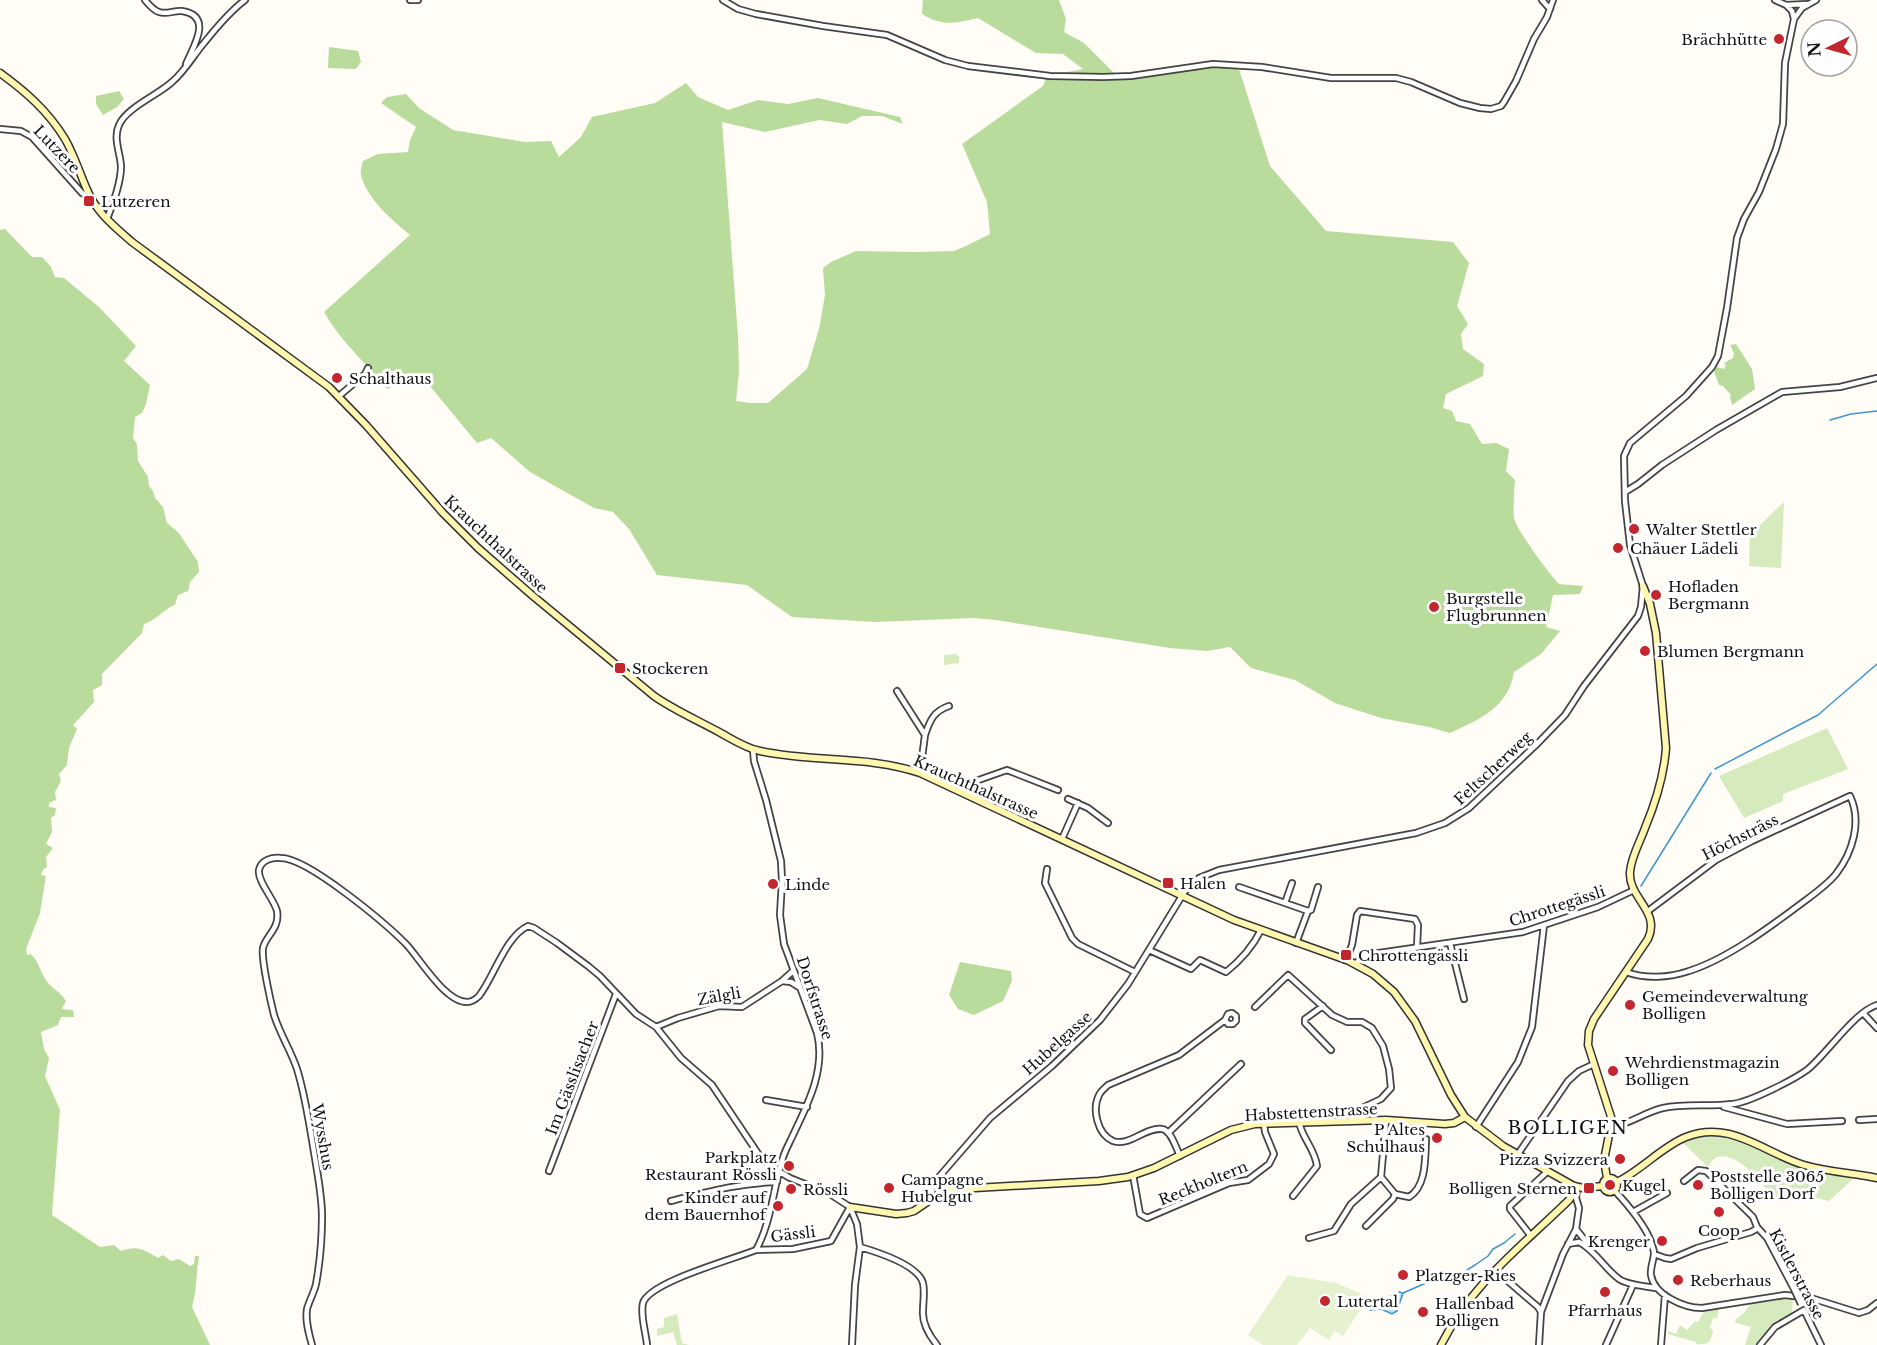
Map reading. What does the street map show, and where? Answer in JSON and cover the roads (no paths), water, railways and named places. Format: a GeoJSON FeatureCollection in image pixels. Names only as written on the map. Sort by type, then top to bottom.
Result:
{"type":"FeatureCollection","features":[{"type":"Feature","properties":{"kind":"main road","name":"Krauchthalstrasse"},"geometry":{"type":"LineString","coordinates":[[0,73],[37,103],[59,130],[75,157],[91,198],[107,219],[132,242],[305,368],[339,396],[443,513],[478,548],[654,696],[753,749],[806,757],[872,761],[920,773],[1234,920],[1355,964],[1380,979],[1401,1001],[1419,1029],[1450,1095],[1465,1117],[1518,1154],[1577,1188]]}},
{"type":"Feature","properties":{"kind":"main road"},"geometry":{"type":"LineString","coordinates":[[1603,1186],[1607,1178],[1604,1160],[1612,1127],[1611,1116],[1588,1041],[1590,1026],[1650,936],[1652,921],[1634,890],[1630,867],[1653,807],[1666,748],[1656,633],[1650,604],[1643,586]]}},
{"type":"Feature","properties":{"kind":"main road","name":"Habstettenstrasse"},"geometry":{"type":"LineString","coordinates":[[850,1207],[893,1214],[907,1213],[914,1211],[939,1194],[964,1188],[1099,1181],[1133,1175],[1154,1168],[1232,1130],[1264,1124],[1386,1120],[1454,1124],[1465,1117]]}},
{"type":"Feature","properties":{"kind":"main road"},"geometry":{"type":"LineString","coordinates":[[1617,1182],[1679,1140],[1711,1131],[1727,1132],[1800,1164],[1877,1178]]}},
{"type":"Feature","properties":{"kind":"main road"},"geometry":{"type":"LineString","coordinates":[[1607,1178],[1613,1178],[1617,1182]]}},
{"type":"Feature","properties":{"kind":"main road"},"geometry":{"type":"LineString","coordinates":[[1441,1345],[1463,1307],[1494,1270],[1569,1200],[1577,1188],[1603,1186],[1609,1192],[1615,1191],[1617,1182]]}},
{"type":"Feature","properties":{"kind":"street"},"geometry":{"type":"LineString","coordinates":[[145,0],[158,12],[184,12],[200,24],[200,33],[182,72]]}},
{"type":"Feature","properties":{"kind":"street"},"geometry":{"type":"LineString","coordinates":[[107,219],[121,170],[117,135],[120,123],[128,114],[166,87],[182,72],[213,31],[245,0]]}},
{"type":"Feature","properties":{"kind":"street"},"geometry":{"type":"LineString","coordinates":[[410,0],[418,0]]}},
{"type":"Feature","properties":{"kind":"street"},"geometry":{"type":"LineString","coordinates":[[723,0],[738,9],[766,16],[887,35],[945,60],[968,66],[1053,76],[1103,77],[1131,76],[1213,64],[1262,67],[1331,78],[1396,78],[1460,103],[1491,109],[1498,108],[1504,102],[1516,81],[1553,0]]}},
{"type":"Feature","properties":{"kind":"street"},"geometry":{"type":"LineString","coordinates":[[1542,0],[1550,9]]}},
{"type":"Feature","properties":{"kind":"street"},"geometry":{"type":"LineString","coordinates":[[1775,0],[1786,4],[1808,4]]}},
{"type":"Feature","properties":{"kind":"street"},"geometry":{"type":"LineString","coordinates":[[1643,586],[1627,530],[1624,456],[1628,446],[1686,396],[1712,367],[1718,356],[1737,238],[1776,149],[1783,124],[1785,63],[1794,19],[1802,8],[1816,0]]}},
{"type":"Feature","properties":{"kind":"street"},"geometry":{"type":"LineString","coordinates":[[1786,4],[1792,11],[1794,19]]}},
{"type":"Feature","properties":{"kind":"street","name":"Lutzere"},"geometry":{"type":"LineString","coordinates":[[0,129],[21,131],[32,137],[82,193],[91,198]]}},
{"type":"Feature","properties":{"kind":"street"},"geometry":{"type":"LineString","coordinates":[[339,396],[365,374],[368,368]]}},
{"type":"Feature","properties":{"kind":"street"},"geometry":{"type":"LineString","coordinates":[[1625,492],[1716,430],[1782,392],[1840,387],[1877,378]]}},
{"type":"Feature","properties":{"kind":"street","name":"Feltscherweg"},"geometry":{"type":"LineString","coordinates":[[1182,896],[1199,878],[1219,870],[1416,833],[1438,826],[1457,816],[1481,797],[1569,710],[1584,686],[1638,616],[1643,586]]}},
{"type":"Feature","properties":{"kind":"street"},"geometry":{"type":"LineString","coordinates":[[897,691],[925,735]]}},
{"type":"Feature","properties":{"kind":"street"},"geometry":{"type":"LineString","coordinates":[[920,773],[925,735],[932,717],[940,709],[949,706]]}},
{"type":"Feature","properties":{"kind":"street","name":"Dorfstrasse"},"geometry":{"type":"LineString","coordinates":[[753,749],[754,761],[783,871],[780,915],[784,944],[817,1033],[819,1048],[816,1080],[807,1107],[782,1158],[766,1223],[756,1250]]}},
{"type":"Feature","properties":{"kind":"street"},"geometry":{"type":"LineString","coordinates":[[956,788],[1007,770],[1058,790]]}},
{"type":"Feature","properties":{"kind":"street","name":"Höchsträss"},"geometry":{"type":"LineString","coordinates":[[1626,972],[1638,976],[1671,976],[1708,964],[1786,915],[1820,889],[1836,873],[1854,840],[1855,806],[1850,796],[1716,860],[1648,911]]}},
{"type":"Feature","properties":{"kind":"street"},"geometry":{"type":"LineString","coordinates":[[1068,799],[1095,813],[1108,823]]}},
{"type":"Feature","properties":{"kind":"street"},"geometry":{"type":"LineString","coordinates":[[1062,839],[1078,804]]}},
{"type":"Feature","properties":{"kind":"street","name":"Wysshus"},"geometry":{"type":"LineString","coordinates":[[312,1345],[307,1312],[315,1288],[320,1260],[321,1196],[300,1078],[277,1023],[269,993],[263,949],[276,925],[277,912],[259,876],[260,866],[266,861],[278,858],[289,859],[334,885],[408,946],[444,989],[463,1001],[472,1001],[477,997],[503,954],[521,931],[528,926],[581,961],[600,976],[616,994]]}},
{"type":"Feature","properties":{"kind":"street"},"geometry":{"type":"LineString","coordinates":[[1047,869],[1045,883],[1072,938],[1078,944],[1135,972]]}},
{"type":"Feature","properties":{"kind":"street"},"geometry":{"type":"LineString","coordinates":[[1285,903],[1292,883]]}},
{"type":"Feature","properties":{"kind":"street"},"geometry":{"type":"LineString","coordinates":[[1296,943],[1308,911],[1311,910],[1318,886]]}},
{"type":"Feature","properties":{"kind":"street"},"geometry":{"type":"LineString","coordinates":[[1239,887],[1308,911]]}},
{"type":"Feature","properties":{"kind":"street","name":"Chrottegässli"},"geometry":{"type":"LineString","coordinates":[[1355,964],[1365,955],[1523,932],[1598,907],[1634,890]]}},
{"type":"Feature","properties":{"kind":"street","name":"Hubelgasse"},"geometry":{"type":"LineString","coordinates":[[939,1194],[938,1178],[990,1118],[1080,1041],[1106,1013],[1135,972],[1182,896]]}},
{"type":"Feature","properties":{"kind":"street"},"geometry":{"type":"LineString","coordinates":[[1346,960],[1352,945],[1356,915],[1360,912],[1415,919],[1418,926],[1418,947]]}},
{"type":"Feature","properties":{"kind":"street"},"geometry":{"type":"LineString","coordinates":[[1476,1126],[1518,1062],[1532,1027],[1544,925]]}},
{"type":"Feature","properties":{"kind":"street"},"geometry":{"type":"LineString","coordinates":[[1149,950],[1191,969],[1200,960],[1226,972],[1237,964],[1253,945],[1261,930]]}},
{"type":"Feature","properties":{"kind":"street"},"geometry":{"type":"LineString","coordinates":[[1450,943],[1464,999]]}},
{"type":"Feature","properties":{"kind":"street","name":"Zälgli"},"geometry":{"type":"LineString","coordinates":[[656,1027],[704,1010],[729,1006],[742,1007],[782,981],[793,971]]}},
{"type":"Feature","properties":{"kind":"street"},"geometry":{"type":"LineString","coordinates":[[1255,1007],[1288,975],[1332,1015],[1347,1022],[1362,1022],[1371,1028],[1383,1046],[1391,1088],[1381,1099],[1364,1107],[1362,1121]]}},
{"type":"Feature","properties":{"kind":"street"},"geometry":{"type":"LineString","coordinates":[[782,981],[791,982],[799,987]]}},
{"type":"Feature","properties":{"kind":"street"},"geometry":{"type":"LineString","coordinates":[[616,994],[636,1014],[656,1027],[681,1058],[712,1085],[759,1155],[770,1166],[800,1182],[830,1194],[850,1207],[857,1224],[860,1246],[855,1285],[852,1345]]}},
{"type":"Feature","properties":{"kind":"street","name":"Im Gässlisacher"},"geometry":{"type":"LineString","coordinates":[[549,1171],[616,994]]}},
{"type":"Feature","properties":{"kind":"street"},"geometry":{"type":"LineString","coordinates":[[1612,1127],[1622,1125],[1649,1112],[1669,1107],[1720,1106],[1742,1102],[1801,1074],[1863,1013],[1877,1005]]}},
{"type":"Feature","properties":{"kind":"street"},"geometry":{"type":"LineString","coordinates":[[1323,1006],[1305,1019],[1305,1023],[1331,1050]]}},
{"type":"Feature","properties":{"kind":"street"},"geometry":{"type":"LineString","coordinates":[[1863,1013],[1877,1028]]}},
{"type":"Feature","properties":{"kind":"street"},"geometry":{"type":"LineString","coordinates":[[1180,1155],[1168,1132],[1162,1129],[1150,1130],[1121,1142],[1113,1141],[1105,1136],[1097,1122],[1095,1107],[1099,1094],[1108,1085],[1179,1055],[1225,1020]]}},
{"type":"Feature","properties":{"kind":"street"},"geometry":{"type":"LineString","coordinates":[[1168,1132],[1241,1064]]}},
{"type":"Feature","properties":{"kind":"street"},"geometry":{"type":"LineString","coordinates":[[1518,1154],[1568,1081],[1579,1071],[1594,1064]]}},
{"type":"Feature","properties":{"kind":"street"},"geometry":{"type":"LineString","coordinates":[[766,1100],[807,1107]]}},
{"type":"Feature","properties":{"kind":"street"},"geometry":{"type":"LineString","coordinates":[[1720,1106],[1787,1124],[1842,1121]]}},
{"type":"Feature","properties":{"kind":"street"},"geometry":{"type":"LineString","coordinates":[[1858,1120],[1877,1119]]}},
{"type":"Feature","properties":{"kind":"street"},"geometry":{"type":"LineString","coordinates":[[1309,1238],[1334,1230],[1351,1204],[1381,1177],[1386,1120]]}},
{"type":"Feature","properties":{"kind":"street"},"geometry":{"type":"LineString","coordinates":[[1293,1196],[1317,1166],[1316,1157],[1301,1132],[1299,1122]]}},
{"type":"Feature","properties":{"kind":"street","name":"Reckholtern"},"geometry":{"type":"LineString","coordinates":[[1133,1175],[1140,1214],[1147,1218],[1229,1183],[1248,1180],[1269,1164],[1274,1154],[1264,1124]]}},
{"type":"Feature","properties":{"kind":"street"},"geometry":{"type":"LineString","coordinates":[[1381,1177],[1395,1194],[1409,1197],[1414,1194],[1424,1168],[1426,1139]]}},
{"type":"Feature","properties":{"kind":"street","name":"Kistlerstrasse"},"geometry":{"type":"LineString","coordinates":[[1684,1181],[1698,1170],[1706,1171],[1753,1217],[1758,1228],[1767,1238],[1821,1345]]}},
{"type":"Feature","properties":{"kind":"street"},"geometry":{"type":"LineString","coordinates":[[1531,1236],[1510,1206],[1548,1172]]}},
{"type":"Feature","properties":{"kind":"street"},"geometry":{"type":"LineString","coordinates":[[671,1201],[731,1185],[777,1182]]}},
{"type":"Feature","properties":{"kind":"street"},"geometry":{"type":"LineString","coordinates":[[1539,1345],[1541,1312],[1561,1258],[1576,1229],[1579,1208],[1576,1198],[1577,1188]]}},
{"type":"Feature","properties":{"kind":"street"},"geometry":{"type":"LineString","coordinates":[[1615,1191],[1633,1212],[1647,1234],[1654,1254],[1651,1275],[1656,1288]]}},
{"type":"Feature","properties":{"kind":"street"},"geometry":{"type":"LineString","coordinates":[[1633,1212],[1667,1193]]}},
{"type":"Feature","properties":{"kind":"street"},"geometry":{"type":"LineString","coordinates":[[1366,1226],[1393,1199],[1395,1194]]}},
{"type":"Feature","properties":{"kind":"street","name":"Gässli"},"geometry":{"type":"LineString","coordinates":[[756,1250],[793,1249],[831,1241],[850,1207]]}},
{"type":"Feature","properties":{"kind":"street"},"geometry":{"type":"LineString","coordinates":[[1654,1254],[1671,1259],[1758,1228]]}},
{"type":"Feature","properties":{"kind":"street"},"geometry":{"type":"LineString","coordinates":[[1576,1229],[1619,1279],[1633,1285],[1640,1284],[1656,1288],[1665,1295],[1698,1308],[1785,1295],[1811,1298],[1859,1312],[1868,1310],[1877,1303]]}},
{"type":"Feature","properties":{"kind":"street"},"geometry":{"type":"LineString","coordinates":[[1568,1244],[1579,1242],[1593,1251]]}},
{"type":"Feature","properties":{"kind":"street"},"geometry":{"type":"LineString","coordinates":[[860,1246],[884,1255],[920,1276],[924,1286],[924,1320],[927,1331],[937,1345]]}},
{"type":"Feature","properties":{"kind":"street"},"geometry":{"type":"LineString","coordinates":[[647,1345],[643,1308],[643,1302],[647,1296],[664,1285],[691,1273],[756,1250]]}},
{"type":"Feature","properties":{"kind":"street"},"geometry":{"type":"LineString","coordinates":[[1494,1270],[1541,1312]]}},
{"type":"Feature","properties":{"kind":"street"},"geometry":{"type":"LineString","coordinates":[[1640,1284],[1651,1275]]}},
{"type":"Feature","properties":{"kind":"street"},"geometry":{"type":"LineString","coordinates":[[1606,1345],[1633,1285]]}},
{"type":"Feature","properties":{"kind":"street"},"geometry":{"type":"LineString","coordinates":[[1661,1345],[1665,1295]]}},
{"type":"Feature","properties":{"kind":"street"},"geometry":{"type":"LineString","coordinates":[[1760,1345],[1775,1327],[1804,1310]]}},
{"type":"Feature","properties":{"kind":"water"},"geometry":{"type":"Polygon","coordinates":[[[1399,1292],[1403,1293],[1397,1311],[1392,1314],[1381,1309],[1385,1300],[1399,1292]]]}},
{"type":"Feature","properties":{"kind":"waterway"},"geometry":{"type":"LineString","coordinates":[[1830,420],[1851,414],[1877,411]]}},
{"type":"Feature","properties":{"kind":"waterway"},"geometry":{"type":"LineString","coordinates":[[1715,769],[1818,715],[1877,664]]}},
{"type":"Feature","properties":{"kind":"waterway"},"geometry":{"type":"LineString","coordinates":[[1641,886],[1711,773]]}},
{"type":"Feature","properties":{"kind":"waterway"},"geometry":{"type":"LineString","coordinates":[[1457,1274],[1475,1265],[1515,1234]]}},
{"type":"Feature","properties":{"kind":"waterway"},"geometry":{"type":"LineString","coordinates":[[1403,1293],[1433,1280],[1452,1278]]}},
{"type":"Feature","properties":{"kind":"waterway"},"geometry":{"type":"LineString","coordinates":[[1370,1310],[1381,1309]]}},
{"type":"Feature","properties":{"kind":"place","name":"Brächhütte"},"geometry":{"type":"Point","coordinates":[1779,39]}},
{"type":"Feature","properties":{"kind":"place","name":"Lutzeren"},"geometry":{"type":"Point","coordinates":[89,201]}},
{"type":"Feature","properties":{"kind":"place","name":"Schalthaus"},"geometry":{"type":"Point","coordinates":[337,378]}},
{"type":"Feature","properties":{"kind":"place","name":"Walter Stettler"},"geometry":{"type":"Point","coordinates":[1634,529]}},
{"type":"Feature","properties":{"kind":"place","name":"Chäuer Lädeli"},"geometry":{"type":"Point","coordinates":[1618,548]}},
{"type":"Feature","properties":{"kind":"place","name":"Hofladen Bergmann"},"geometry":{"type":"Point","coordinates":[1656,595]}},
{"type":"Feature","properties":{"kind":"place","name":"Burgstelle Flugbrunnen"},"geometry":{"type":"Point","coordinates":[1434,607]}},
{"type":"Feature","properties":{"kind":"place","name":"Blumen Bergmann"},"geometry":{"type":"Point","coordinates":[1645,651]}},
{"type":"Feature","properties":{"kind":"place","name":"Stockeren"},"geometry":{"type":"Point","coordinates":[620,668]}},
{"type":"Feature","properties":{"kind":"place","name":"Halen"},"geometry":{"type":"Point","coordinates":[1168,883]}},
{"type":"Feature","properties":{"kind":"place","name":"Linde"},"geometry":{"type":"Point","coordinates":[773,884]}},
{"type":"Feature","properties":{"kind":"place","name":"Chrottengässli"},"geometry":{"type":"Point","coordinates":[1346,955]}},
{"type":"Feature","properties":{"kind":"place","name":"Gemeindeverwaltung Bolligen"},"geometry":{"type":"Point","coordinates":[1630,1005]}},
{"type":"Feature","properties":{"kind":"place","name":"Wehrdienstmagazin Bolligen"},"geometry":{"type":"Point","coordinates":[1613,1071]}},
{"type":"Feature","properties":{"kind":"place","name":"P Altes Schulhaus"},"geometry":{"type":"Point","coordinates":[1437,1138]}},
{"type":"Feature","properties":{"kind":"place","name":"Pizza Svizzera"},"geometry":{"type":"Point","coordinates":[1620,1159]}},
{"type":"Feature","properties":{"kind":"place","name":"Parkplatz Restaurant Rössli"},"geometry":{"type":"Point","coordinates":[789,1166]}},
{"type":"Feature","properties":{"kind":"place","name":"Kugel"},"geometry":{"type":"Point","coordinates":[1610,1185]}},
{"type":"Feature","properties":{"kind":"place","name":"Poststelle 3065 Bolligen Dorf"},"geometry":{"type":"Point","coordinates":[1698,1185]}},
{"type":"Feature","properties":{"kind":"place","name":"Campagne Hubelgut"},"geometry":{"type":"Point","coordinates":[889,1188]}},
{"type":"Feature","properties":{"kind":"place","name":"Bolligen Sternen"},"geometry":{"type":"Point","coordinates":[1589,1188]}},
{"type":"Feature","properties":{"kind":"place","name":"Rössli"},"geometry":{"type":"Point","coordinates":[791,1189]}},
{"type":"Feature","properties":{"kind":"place","name":"Kinder auf dem Bauernhof"},"geometry":{"type":"Point","coordinates":[778,1206]}},
{"type":"Feature","properties":{"kind":"place","name":"Coop"},"geometry":{"type":"Point","coordinates":[1719,1212]}},
{"type":"Feature","properties":{"kind":"place","name":"Krenger"},"geometry":{"type":"Point","coordinates":[1662,1241]}},
{"type":"Feature","properties":{"kind":"place","name":"Platzger-Ries"},"geometry":{"type":"Point","coordinates":[1403,1275]}},
{"type":"Feature","properties":{"kind":"place","name":"Reberhaus"},"geometry":{"type":"Point","coordinates":[1678,1280]}},
{"type":"Feature","properties":{"kind":"place","name":"Pfarrhaus"},"geometry":{"type":"Point","coordinates":[1605,1292]}},
{"type":"Feature","properties":{"kind":"place","name":"Lutertal"},"geometry":{"type":"Point","coordinates":[1325,1301]}},
{"type":"Feature","properties":{"kind":"place","name":"Hallenbad Bolligen"},"geometry":{"type":"Point","coordinates":[1423,1312]}},
{"type":"Feature","properties":{"kind":"district","name":"BOLLIGEN"},"geometry":{"type":"Point","coordinates":[1568,1128]}}]}
